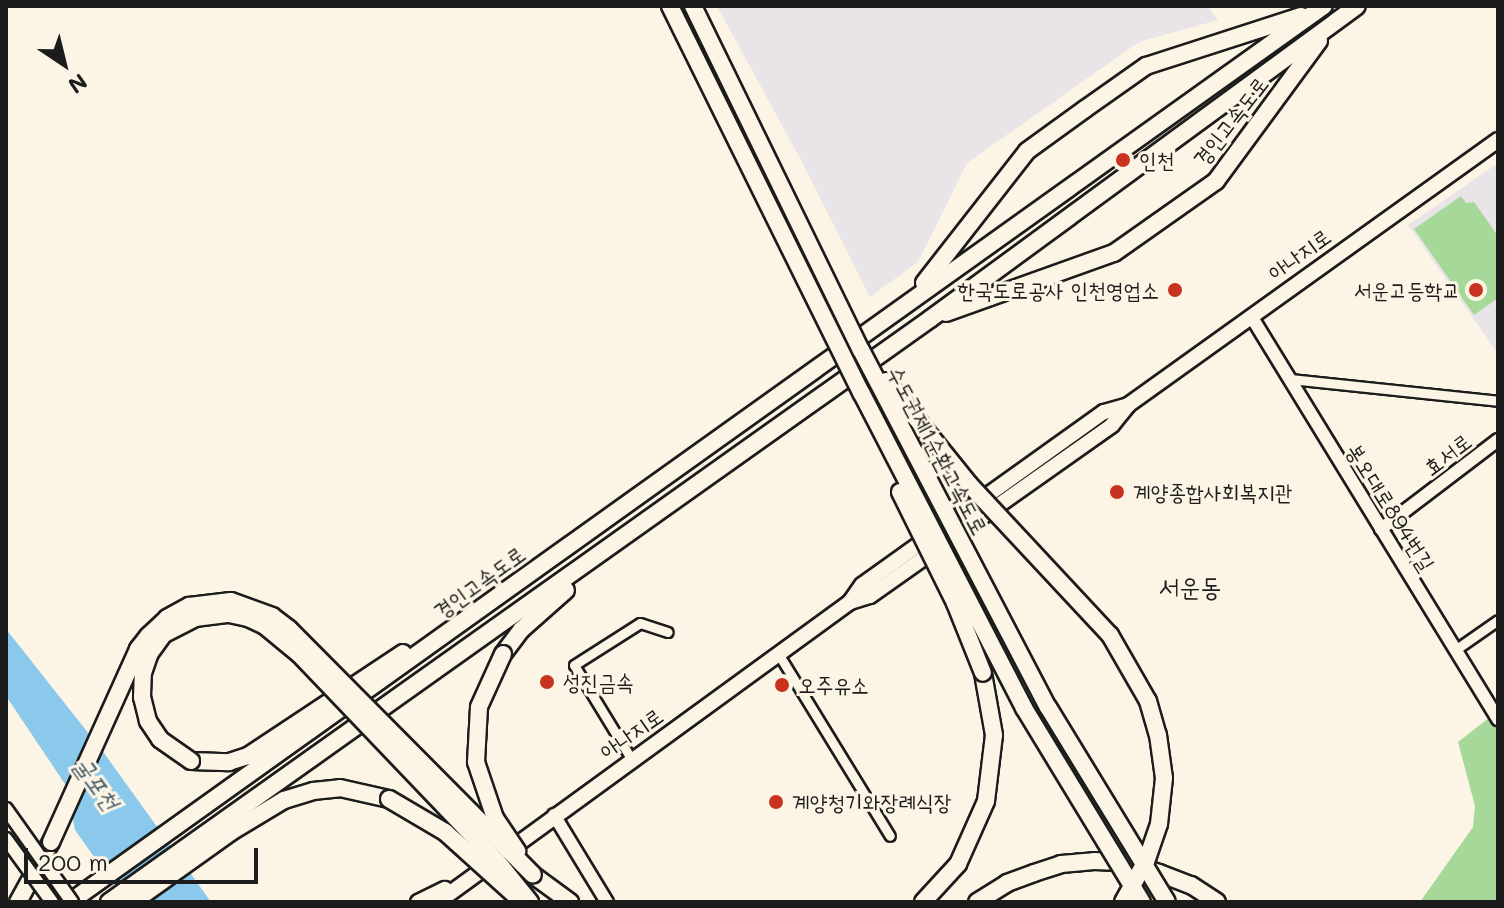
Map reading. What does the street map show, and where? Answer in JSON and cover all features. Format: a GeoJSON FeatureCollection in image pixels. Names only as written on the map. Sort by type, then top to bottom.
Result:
{"type":"FeatureCollection","features":[{"type":"Feature","properties":{"kind":"highway","name":"수도권제1순환고속도로"},"geometry":{"type":"LineString","coordinates":[[670,6],[862,394],[1024,708],[1142,902]]}},
{"type":"Feature","properties":{"kind":"highway","name":"수도권제1순환고속도로"},"geometry":{"type":"LineString","coordinates":[[693,6],[861,350],[1048,707],[1167,902]]}},
{"type":"Feature","properties":{"kind":"highway","name":"경인고속도로"},"geometry":{"type":"LineString","coordinates":[[109,902],[193,850],[620,539],[930,319],[1357,6]]}},
{"type":"Feature","properties":{"kind":"highway","name":"경인고속도로"},"geometry":{"type":"LineString","coordinates":[[913,297],[1027,151],[1085,109],[1146,66],[1321,8]]}},
{"type":"Feature","properties":{"kind":"highway","name":"경인고속도로"},"geometry":{"type":"LineString","coordinates":[[71,902],[1321,8]]}},
{"type":"Feature","properties":{"kind":"highway","name":"경인고속도로"},"geometry":{"type":"LineString","coordinates":[[930,319],[1114,253],[1216,181],[1330,26]]}},
{"type":"Feature","properties":{"kind":"highway"},"geometry":{"type":"LineString","coordinates":[[861,350],[939,449],[1110,635],[1148,701],[1158,735],[1164,778],[1159,824],[1146,861],[1123,902]]}},
{"type":"Feature","properties":{"kind":"highway"},"geometry":{"type":"LineString","coordinates":[[862,394],[884,458],[973,643],[991,709],[993,751],[986,801],[958,864],[923,902]]}},
{"type":"Feature","properties":{"kind":"highway"},"geometry":{"type":"LineString","coordinates":[[533,875],[495,818],[476,762],[479,707],[503,654],[537,614],[620,539]]}},
{"type":"Feature","properties":{"kind":"highway"},"geometry":{"type":"LineString","coordinates":[[18,902],[51,842],[138,649],[167,618],[189,606],[231,601],[261,611],[289,629],[533,875],[570,902]]}},
{"type":"Feature","properties":{"kind":"highway"},"geometry":{"type":"LineString","coordinates":[[464,620],[377,667],[248,756],[229,762],[191,761],[160,739],[148,721],[142,697],[143,673],[150,653],[164,634],[195,618],[229,614],[265,626],[299,654],[497,861],[527,902]]}},
{"type":"Feature","properties":{"kind":"highway"},"geometry":{"type":"LineString","coordinates":[[133,902],[193,850],[259,813],[313,791],[340,788],[389,799],[445,832],[527,902]]}},
{"type":"Feature","properties":{"kind":"highway"},"geometry":{"type":"LineString","coordinates":[[977,902],[1007,883],[1034,873],[1061,864],[1094,861],[1127,862],[1191,885],[1217,902]]}},
{"type":"Feature","properties":{"kind":"main road","name":"아나지로"},"geometry":{"type":"LineString","coordinates":[[438,902],[850,602],[870,596],[1112,425],[1128,405],[1498,140]]}},
{"type":"Feature","properties":{"kind":"main road"},"geometry":{"type":"LineString","coordinates":[[418,902],[475,875]]}},
{"type":"Feature","properties":{"kind":"street"},"geometry":{"type":"LineString","coordinates":[[684,6],[714,65]]}},
{"type":"Feature","properties":{"kind":"street","name":"봉오대로894번길"},"geometry":{"type":"LineString","coordinates":[[1251,316],[1498,719]]}},
{"type":"Feature","properties":{"kind":"street"},"geometry":{"type":"LineString","coordinates":[[1290,379],[1498,401]]}},
{"type":"Feature","properties":{"kind":"street","name":"효서로"},"geometry":{"type":"LineString","coordinates":[[1381,529],[1498,440]]}},
{"type":"Feature","properties":{"kind":"street"},"geometry":{"type":"LineString","coordinates":[[1455,650],[1498,620]]}},
{"type":"Feature","properties":{"kind":"street"},"geometry":{"type":"LineString","coordinates":[[632,760],[574,665],[640,623],[668,632]]}},
{"type":"Feature","properties":{"kind":"street"},"geometry":{"type":"LineString","coordinates":[[779,655],[890,836]]}},
{"type":"Feature","properties":{"kind":"street"},"geometry":{"type":"LineString","coordinates":[[6,809],[71,902]]}},
{"type":"Feature","properties":{"kind":"street"},"geometry":{"type":"LineString","coordinates":[[554,815],[607,902]]}},
{"type":"Feature","properties":{"kind":"street"},"geometry":{"type":"LineString","coordinates":[[6,839],[52,902]]}},
{"type":"Feature","properties":{"kind":"shaded area"},"geometry":{"type":"Polygon","coordinates":[[[717,6],[1208,6],[1218,20],[1139,42],[967,163],[918,262],[870,297],[801,160],[717,6]]]}},
{"type":"Feature","properties":{"kind":"shaded area","name":"서운고등학교"},"geometry":{"type":"Polygon","coordinates":[[[1498,163],[1498,354],[1408,225],[1498,163]]]}},
{"type":"Feature","properties":{"kind":"green space","name":"서운고등학교"},"geometry":{"type":"Polygon","coordinates":[[[1461,196],[1466,203],[1474,202],[1498,236],[1498,298],[1474,315],[1414,229],[1461,196]]]}},
{"type":"Feature","properties":{"kind":"green space"},"geometry":{"type":"Polygon","coordinates":[[[1490,717],[1498,730],[1498,902],[1420,902],[1473,827],[1475,806],[1458,742],[1490,717]]]}},
{"type":"Feature","properties":{"kind":"water","name":"굴포천"},"geometry":{"type":"Polygon","coordinates":[[[6,629],[104,753],[211,902],[126,902],[75,830],[67,787],[6,696],[6,629]]]}},
{"type":"Feature","properties":{"kind":"place","name":"인천"},"geometry":{"type":"Point","coordinates":[1123,160]}},
{"type":"Feature","properties":{"kind":"place","name":"한국도로공사 인천영업소"},"geometry":{"type":"Point","coordinates":[1175,290]}},
{"type":"Feature","properties":{"kind":"place","name":"서운고등학교"},"geometry":{"type":"Point","coordinates":[1476,290]}},
{"type":"Feature","properties":{"kind":"place","name":"계양종합사회복지관"},"geometry":{"type":"Point","coordinates":[1117,492]}},
{"type":"Feature","properties":{"kind":"place","name":"성진금속"},"geometry":{"type":"Point","coordinates":[547,682]}},
{"type":"Feature","properties":{"kind":"place","name":"오주유소"},"geometry":{"type":"Point","coordinates":[782,685]}},
{"type":"Feature","properties":{"kind":"place","name":"계양청기와장례식장"},"geometry":{"type":"Point","coordinates":[776,802]}},
{"type":"Feature","properties":{"kind":"district","name":"서운동"},"geometry":{"type":"Point","coordinates":[1190,587]}}]}
